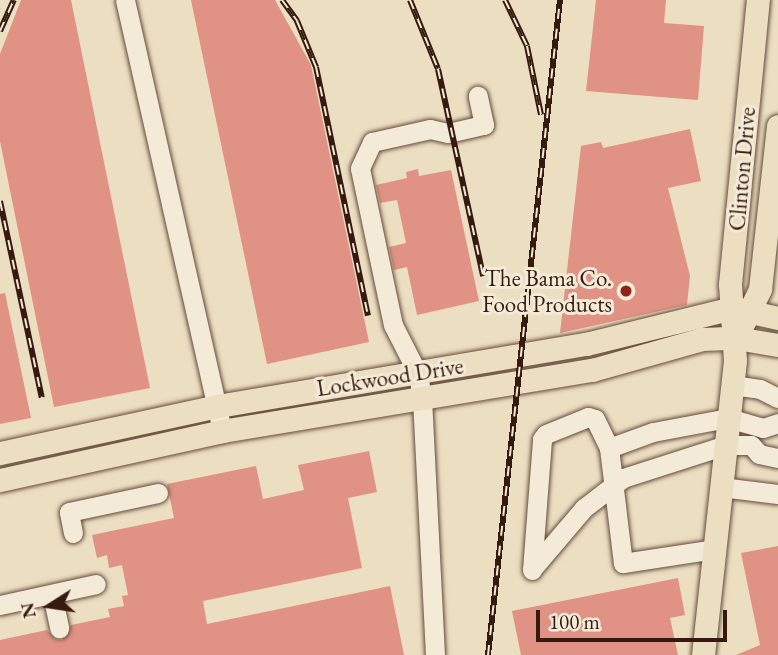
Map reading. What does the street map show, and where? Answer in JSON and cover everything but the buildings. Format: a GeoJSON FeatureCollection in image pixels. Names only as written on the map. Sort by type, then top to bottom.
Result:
{"type":"FeatureCollection","features":[{"type":"Feature","properties":{"kind":"main road","name":"Clinton Drive"},"geometry":{"type":"LineString","coordinates":[[702,655],[741,309],[730,284],[758,0]]}},
{"type":"Feature","properties":{"kind":"main road","name":"Clinton Drive"},"geometry":{"type":"LineString","coordinates":[[741,309],[760,289],[772,245],[778,126]]}},
{"type":"Feature","properties":{"kind":"main road","name":"Lockwood Drive"},"geometry":{"type":"LineString","coordinates":[[0,453],[218,406],[586,344],[741,309],[778,318]]}},
{"type":"Feature","properties":{"kind":"main road","name":"Lockwood Drive"},"geometry":{"type":"LineString","coordinates":[[0,480],[222,431],[592,370],[702,339],[737,338],[778,345]]}},
{"type":"Feature","properties":{"kind":"lane"},"geometry":{"type":"LineString","coordinates":[[125,0],[204,362],[218,406],[222,431]]}},
{"type":"Feature","properties":{"kind":"lane"},"geometry":{"type":"LineString","coordinates":[[435,655],[422,399],[418,374],[393,325],[360,168],[372,142],[430,129],[448,133],[484,125],[478,96]]}},
{"type":"Feature","properties":{"kind":"lane"},"geometry":{"type":"LineString","coordinates":[[732,385],[760,389],[778,398]]}},
{"type":"Feature","properties":{"kind":"lane"},"geometry":{"type":"LineString","coordinates":[[714,549],[626,565],[618,482],[609,448],[595,419],[588,417],[542,439],[532,570],[584,508],[618,482],[726,445],[751,445],[759,454],[778,458]]}},
{"type":"Feature","properties":{"kind":"lane"},"geometry":{"type":"LineString","coordinates":[[609,448],[653,432],[729,418],[763,428],[778,423]]}},
{"type":"Feature","properties":{"kind":"lane"},"geometry":{"type":"LineString","coordinates":[[721,487],[778,494]]}},
{"type":"Feature","properties":{"kind":"lane"},"geometry":{"type":"LineString","coordinates":[[73,533],[69,512],[158,493]]}},
{"type":"Feature","properties":{"kind":"lane"},"geometry":{"type":"LineString","coordinates":[[0,605],[96,584]]}},
{"type":"Feature","properties":{"kind":"lane"},"geometry":{"type":"LineString","coordinates":[[52,594],[59,628]]}},
{"type":"Feature","properties":{"kind":"railway"},"geometry":{"type":"LineString","coordinates":[[0,31],[14,0]]}},
{"type":"Feature","properties":{"kind":"railway"},"geometry":{"type":"LineString","coordinates":[[282,0],[297,21],[316,67],[368,316]]}},
{"type":"Feature","properties":{"kind":"railway"},"geometry":{"type":"LineString","coordinates":[[410,0],[438,69],[483,276]]}},
{"type":"Feature","properties":{"kind":"railway"},"geometry":{"type":"LineString","coordinates":[[505,0],[527,46],[541,115]]}},
{"type":"Feature","properties":{"kind":"railway"},"geometry":{"type":"LineString","coordinates":[[488,655],[560,0]]}},
{"type":"Feature","properties":{"kind":"railway"},"geometry":{"type":"LineString","coordinates":[[0,201],[42,398]]}},
{"type":"Feature","properties":{"kind":"place","name":"The Bama Co. Food Products"},"geometry":{"type":"Point","coordinates":[626,291]}}]}
